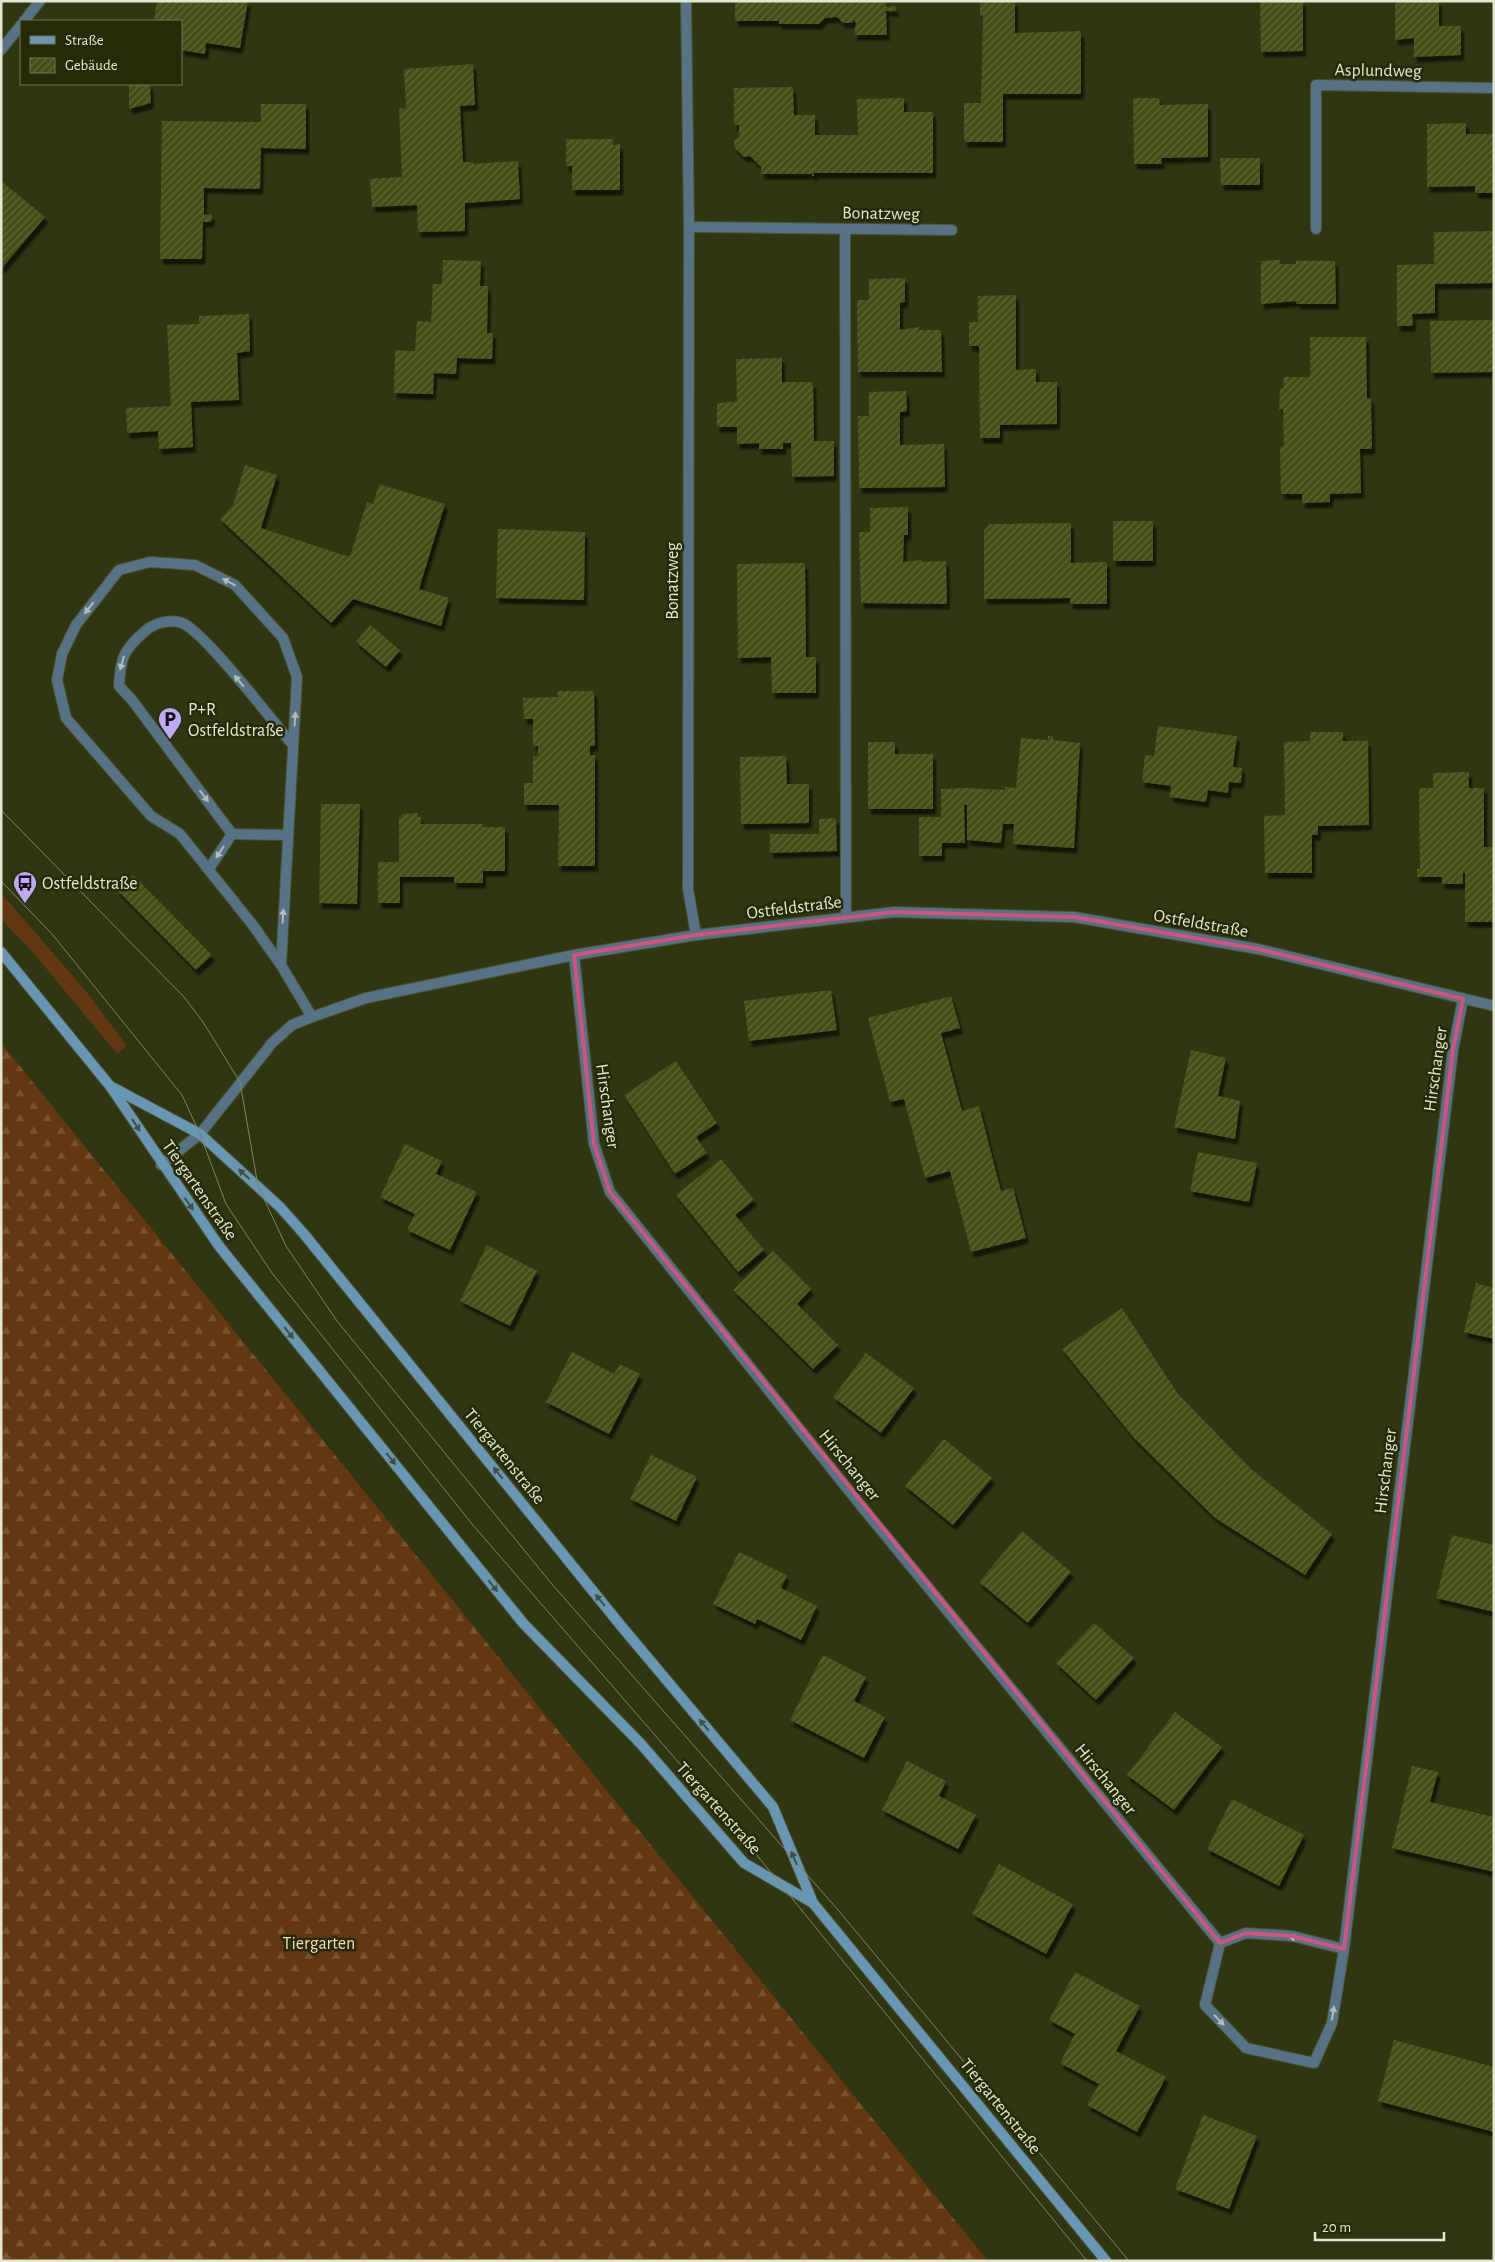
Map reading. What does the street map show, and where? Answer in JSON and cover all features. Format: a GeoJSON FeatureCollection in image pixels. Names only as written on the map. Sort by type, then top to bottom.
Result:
{"type":"FeatureCollection","features":[{"type":"Feature","properties":{"kind":"main road","name":"Tiergartenstraße"},"geometry":{"type":"LineString","coordinates":[[1,952],[110,1086],[161,1165],[219,1246],[523,1623],[641,1744],[744,1863],[813,1903]]}},
{"type":"Feature","properties":{"kind":"main road","name":"Tiergartenstraße"},"geometry":{"type":"LineString","coordinates":[[110,1086],[200,1134],[280,1207],[304,1234],[622,1627],[773,1807],[813,1903],[1106,2261]]}},
{"type":"Feature","properties":{"kind":"street"},"geometry":{"type":"LineString","coordinates":[[25,20],[40,1]]}},
{"type":"Feature","properties":{"kind":"street","name":"Bonatzweg"},"geometry":{"type":"LineString","coordinates":[[686,1],[688,889],[696,935]]}},
{"type":"Feature","properties":{"kind":"street"},"geometry":{"type":"LineString","coordinates":[[1,50],[20,26]]}},
{"type":"Feature","properties":{"kind":"street","name":"Asplundweg"},"geometry":{"type":"LineString","coordinates":[[1316,229],[1316,85],[1494,88]]}},
{"type":"Feature","properties":{"kind":"street","name":"Bonatzweg"},"geometry":{"type":"LineString","coordinates":[[688,227],[952,230]]}},
{"type":"Feature","properties":{"kind":"street"},"geometry":{"type":"LineString","coordinates":[[845,229],[846,917]]}},
{"type":"Feature","properties":{"kind":"street"},"geometry":{"type":"LineString","coordinates":[[281,965],[297,677],[283,638],[235,585],[195,565],[150,562],[119,570],[76,625],[62,654],[57,680],[66,718],[151,816],[180,834],[209,869],[281,965],[312,1017]]}},
{"type":"Feature","properties":{"kind":"street"},"geometry":{"type":"LineString","coordinates":[[232,834],[132,700],[119,686],[120,664],[129,646],[145,631],[162,622],[182,623],[201,637],[293,746]]}},
{"type":"Feature","properties":{"kind":"street"},"geometry":{"type":"LineString","coordinates":[[232,834],[288,835]]}},
{"type":"Feature","properties":{"kind":"street"},"geometry":{"type":"LineString","coordinates":[[209,869],[232,834]]}},
{"type":"Feature","properties":{"kind":"street","name":"Ostfeldstraße"},"geometry":{"type":"LineString","coordinates":[[161,1165],[200,1134],[272,1043],[292,1025],[312,1017],[366,998],[574,955],[696,935],[846,917],[894,912],[1074,917],[1258,949],[1494,1006]]}},
{"type":"Feature","properties":{"kind":"street","name":"Hirschanger"},"geometry":{"type":"LineString","coordinates":[[574,955],[594,1144],[610,1192],[858,1502],[1220,1943],[1205,2006],[1246,2048],[1314,2063],[1332,2023],[1344,1949],[1452,1059],[1463,998]]}},
{"type":"Feature","properties":{"kind":"street"},"geometry":{"type":"LineString","coordinates":[[1220,1943],[1246,1933],[1292,1936],[1344,1949]]}},
{"type":"Feature","properties":{"kind":"highlighted area"},"geometry":{"type":"Polygon","coordinates":[[[894,912],[1074,917],[1258,949],[1463,999],[1453,1050],[1344,1949],[1292,1936],[1246,1933],[1220,1943],[610,1192],[594,1144],[574,955],[696,935],[894,912]]]}},
{"type":"Feature","properties":{"kind":"green space"},"geometry":{"type":"Polygon","coordinates":[[[1,893],[85,990],[127,1046],[117,1054],[36,956],[1,919],[1,893]]]}},
{"type":"Feature","properties":{"kind":"green space","name":"Tiergarten"},"geometry":{"type":"Polygon","coordinates":[[[1,1043],[988,2261],[1,2261],[1,1043]]]}},
{"type":"Feature","properties":{"kind":"building"},"geometry":{"type":"Polygon","coordinates":[[[157,1],[248,1],[240,48],[206,43],[205,54],[182,50],[182,20],[154,20],[157,1]]]}},
{"type":"Feature","properties":{"kind":"building"},"geometry":{"type":"Polygon","coordinates":[[[735,1],[886,1],[886,7],[896,6],[896,11],[886,11],[887,35],[854,35],[856,23],[854,20],[852,23],[843,23],[837,17],[825,18],[819,24],[779,24],[779,21],[735,21],[735,1]]]}},
{"type":"Feature","properties":{"kind":"building"},"geometry":{"type":"Polygon","coordinates":[[[980,1],[1015,1],[1015,33],[1081,31],[1081,94],[1003,94],[1003,142],[965,142],[964,138],[964,103],[981,103],[983,15],[980,16],[980,1]]]}},
{"type":"Feature","properties":{"kind":"building"},"geometry":{"type":"Polygon","coordinates":[[[1260,1],[1303,1],[1303,51],[1261,52],[1260,1]]]}},
{"type":"Feature","properties":{"kind":"building"},"geometry":{"type":"Polygon","coordinates":[[[1395,1],[1439,1],[1439,26],[1461,26],[1461,55],[1414,57],[1414,38],[1395,40],[1395,1]]]}},
{"type":"Feature","properties":{"kind":"building"},"geometry":{"type":"Polygon","coordinates":[[[473,64],[475,105],[460,106],[463,162],[473,162],[473,164],[518,161],[520,199],[465,203],[465,231],[418,232],[417,205],[372,207],[370,179],[402,177],[399,109],[406,108],[404,69],[473,64]]]}},
{"type":"Feature","properties":{"kind":"building"},"geometry":{"type":"Polygon","coordinates":[[[129,85],[150,85],[151,103],[129,109],[129,85]]]}},
{"type":"Feature","properties":{"kind":"building"},"geometry":{"type":"Polygon","coordinates":[[[793,87],[794,115],[815,115],[815,135],[858,135],[857,99],[904,98],[904,112],[933,112],[933,173],[814,173],[814,176],[812,174],[761,174],[761,167],[750,156],[744,157],[734,147],[734,141],[739,137],[739,125],[734,125],[734,90],[732,88],[793,87]]]}},
{"type":"Feature","properties":{"kind":"building"},"geometry":{"type":"Polygon","coordinates":[[[1133,98],[1159,98],[1160,105],[1208,104],[1208,157],[1161,158],[1162,164],[1134,164],[1133,98]]]}},
{"type":"Feature","properties":{"kind":"building"},"geometry":{"type":"Polygon","coordinates":[[[261,104],[306,104],[306,149],[261,148],[260,189],[204,188],[204,215],[212,214],[211,222],[203,222],[202,259],[160,259],[162,121],[261,122],[261,104]]]}},
{"type":"Feature","properties":{"kind":"building"},"geometry":{"type":"Polygon","coordinates":[[[1466,123],[1466,134],[1494,134],[1494,193],[1475,193],[1475,186],[1427,187],[1427,124],[1466,123]]]}},
{"type":"Feature","properties":{"kind":"building"},"geometry":{"type":"Polygon","coordinates":[[[566,139],[613,139],[613,145],[620,144],[620,190],[572,190],[572,166],[566,166],[566,139]]]}},
{"type":"Feature","properties":{"kind":"building"},"geometry":{"type":"Polygon","coordinates":[[[1220,158],[1260,158],[1260,185],[1221,185],[1220,158]]]}},
{"type":"Feature","properties":{"kind":"building"},"geometry":{"type":"Polygon","coordinates":[[[1,181],[45,217],[1,269],[1,181]]]}},
{"type":"Feature","properties":{"kind":"building"},"geometry":{"type":"Polygon","coordinates":[[[1494,231],[1494,283],[1435,284],[1435,313],[1412,314],[1413,326],[1397,326],[1397,265],[1434,264],[1434,232],[1494,231]]]}},
{"type":"Feature","properties":{"kind":"building"},"geometry":{"type":"Polygon","coordinates":[[[443,260],[481,261],[480,286],[488,286],[487,333],[493,333],[492,359],[457,358],[456,374],[434,373],[433,394],[394,393],[395,350],[415,351],[417,321],[431,322],[433,284],[442,284],[443,260]]]}},
{"type":"Feature","properties":{"kind":"building"},"geometry":{"type":"Polygon","coordinates":[[[1280,260],[1280,264],[1296,264],[1296,261],[1335,261],[1336,304],[1296,304],[1297,301],[1261,304],[1261,261],[1280,260]]]}},
{"type":"Feature","properties":{"kind":"building"},"geometry":{"type":"Polygon","coordinates":[[[905,278],[905,302],[900,303],[900,330],[919,327],[919,330],[941,330],[942,372],[858,372],[857,300],[869,300],[869,279],[905,278]]]}},
{"type":"Feature","properties":{"kind":"building"},"geometry":{"type":"Polygon","coordinates":[[[1016,295],[1016,370],[1036,369],[1036,382],[1057,382],[1057,424],[1000,425],[1000,438],[980,438],[979,346],[969,346],[969,322],[978,322],[978,296],[1016,295]]]}},
{"type":"Feature","properties":{"kind":"building"},"geometry":{"type":"Polygon","coordinates":[[[249,314],[250,351],[237,353],[239,400],[191,402],[193,447],[159,449],[158,431],[127,433],[126,408],[171,406],[167,325],[199,324],[199,316],[249,314]]]}},
{"type":"Feature","properties":{"kind":"building"},"geometry":{"type":"Polygon","coordinates":[[[1494,320],[1494,372],[1431,373],[1430,321],[1494,320]]]}},
{"type":"Feature","properties":{"kind":"building"},"geometry":{"type":"Polygon","coordinates":[[[1310,337],[1366,337],[1367,398],[1371,399],[1372,449],[1360,449],[1361,493],[1330,494],[1330,502],[1302,503],[1302,494],[1281,494],[1280,447],[1284,446],[1283,409],[1279,409],[1280,389],[1283,389],[1284,377],[1310,377],[1310,337]]]}},
{"type":"Feature","properties":{"kind":"building"},"geometry":{"type":"Polygon","coordinates":[[[782,358],[782,382],[813,382],[814,441],[834,441],[834,476],[792,477],[791,443],[783,443],[783,449],[759,449],[759,443],[737,444],[737,427],[717,427],[717,403],[737,402],[736,359],[782,358]]]}},
{"type":"Feature","properties":{"kind":"building"},"geometry":{"type":"Polygon","coordinates":[[[906,391],[907,411],[900,412],[900,445],[944,444],[945,487],[859,488],[858,416],[869,416],[869,392],[906,391]]]}},
{"type":"Feature","properties":{"kind":"building"},"geometry":{"type":"Polygon","coordinates":[[[245,465],[277,475],[261,528],[343,555],[350,556],[367,502],[373,504],[379,484],[445,504],[419,589],[449,598],[441,626],[353,599],[331,623],[220,519],[233,505],[245,465]]]}},
{"type":"Feature","properties":{"kind":"building"},"geometry":{"type":"Polygon","coordinates":[[[908,507],[908,535],[904,535],[903,562],[921,560],[922,562],[946,561],[947,604],[861,603],[859,532],[870,532],[870,508],[908,507]]]}},
{"type":"Feature","properties":{"kind":"building"},"geometry":{"type":"Polygon","coordinates":[[[1113,521],[1153,521],[1153,561],[1113,561],[1113,521]]]}},
{"type":"Feature","properties":{"kind":"building"},"geometry":{"type":"Polygon","coordinates":[[[1071,523],[1071,563],[1107,562],[1107,604],[1070,604],[1070,598],[984,599],[984,530],[990,524],[1071,523]]]}},
{"type":"Feature","properties":{"kind":"building"},"geometry":{"type":"Polygon","coordinates":[[[498,529],[585,532],[584,600],[496,598],[498,529]]]}},
{"type":"Feature","properties":{"kind":"building"},"geometry":{"type":"Polygon","coordinates":[[[805,563],[806,657],[816,657],[816,693],[772,693],[771,657],[738,658],[737,564],[805,563]]]}},
{"type":"Feature","properties":{"kind":"building"},"geometry":{"type":"Polygon","coordinates":[[[370,625],[400,650],[386,667],[356,642],[370,625]]]}},
{"type":"Feature","properties":{"kind":"building"},"geometry":{"type":"Polygon","coordinates":[[[557,691],[594,691],[595,746],[590,746],[590,755],[595,755],[595,866],[558,866],[559,805],[524,805],[524,783],[533,783],[533,756],[538,756],[538,746],[533,746],[533,719],[524,719],[523,698],[558,697],[557,691]]]}},
{"type":"Feature","properties":{"kind":"building"},"geometry":{"type":"Polygon","coordinates":[[[1158,726],[1237,736],[1233,767],[1242,768],[1241,783],[1229,782],[1228,793],[1208,790],[1206,802],[1170,797],[1171,786],[1142,782],[1145,755],[1154,756],[1158,726]]]}},
{"type":"Feature","properties":{"kind":"building"},"geometry":{"type":"Polygon","coordinates":[[[1310,732],[1343,732],[1343,741],[1368,741],[1369,825],[1318,826],[1318,835],[1312,835],[1312,873],[1265,873],[1264,816],[1285,815],[1284,742],[1310,741],[1310,732]]]}},
{"type":"Feature","properties":{"kind":"building"},"geometry":{"type":"Polygon","coordinates":[[[1048,736],[1053,736],[1053,740],[1080,743],[1074,848],[1013,844],[1014,824],[1003,824],[1001,843],[967,840],[967,805],[964,805],[965,843],[942,843],[942,856],[919,856],[919,817],[941,817],[941,789],[1005,790],[1005,787],[1016,788],[1021,738],[1048,740],[1048,736]]]}},
{"type":"Feature","properties":{"kind":"building"},"geometry":{"type":"Polygon","coordinates":[[[868,742],[895,742],[895,754],[933,754],[933,809],[868,809],[868,742]]]}},
{"type":"Feature","properties":{"kind":"building"},"geometry":{"type":"Polygon","coordinates":[[[786,756],[787,784],[809,784],[809,823],[741,824],[740,757],[786,756]]]}},
{"type":"Feature","properties":{"kind":"building"},"geometry":{"type":"Polygon","coordinates":[[[1469,772],[1469,788],[1484,788],[1484,847],[1494,847],[1494,922],[1465,922],[1465,873],[1463,873],[1463,884],[1442,884],[1442,877],[1417,877],[1417,869],[1420,869],[1419,788],[1433,788],[1433,773],[1469,772]]]}},
{"type":"Feature","properties":{"kind":"building"},"geometry":{"type":"Polygon","coordinates":[[[321,804],[360,804],[357,904],[319,903],[321,804]]]}},
{"type":"Feature","properties":{"kind":"building"},"geometry":{"type":"Polygon","coordinates":[[[418,813],[418,817],[421,817],[421,824],[483,824],[482,827],[505,827],[505,871],[483,871],[483,883],[454,883],[454,877],[400,877],[400,903],[378,903],[378,862],[399,862],[399,817],[402,817],[402,814],[418,813]]]}},
{"type":"Feature","properties":{"kind":"building"},"geometry":{"type":"Polygon","coordinates":[[[836,818],[837,851],[770,853],[770,834],[819,834],[819,819],[836,818]]]}},
{"type":"Feature","properties":{"kind":"building"},"geometry":{"type":"Polygon","coordinates":[[[133,875],[212,955],[196,970],[117,890],[133,875]]]}},
{"type":"Feature","properties":{"kind":"building"},"geometry":{"type":"Polygon","coordinates":[[[831,990],[837,1030],[749,1041],[744,1001],[831,990]]]}},
{"type":"Feature","properties":{"kind":"building"},"geometry":{"type":"Polygon","coordinates":[[[951,996],[960,1028],[941,1033],[962,1111],[979,1106],[1001,1191],[1013,1188],[1026,1238],[971,1252],[950,1171],[925,1178],[904,1099],[890,1102],[868,1018],[951,996]]]}},
{"type":"Feature","properties":{"kind":"building"},"geometry":{"type":"Polygon","coordinates":[[[1191,1050],[1226,1058],[1218,1096],[1240,1101],[1235,1139],[1174,1127],[1191,1050]]]}},
{"type":"Feature","properties":{"kind":"building"},"geometry":{"type":"Polygon","coordinates":[[[676,1061],[717,1123],[696,1137],[707,1153],[675,1174],[624,1095],[676,1061]]]}},
{"type":"Feature","properties":{"kind":"building"},"geometry":{"type":"Polygon","coordinates":[[[405,1144],[442,1161],[436,1174],[477,1192],[450,1250],[407,1230],[415,1214],[380,1197],[405,1144]]]}},
{"type":"Feature","properties":{"kind":"building"},"geometry":{"type":"Polygon","coordinates":[[[1198,1152],[1257,1163],[1249,1202],[1190,1191],[1198,1152]]]}},
{"type":"Feature","properties":{"kind":"building"},"geometry":{"type":"Polygon","coordinates":[[[721,1159],[754,1200],[735,1215],[764,1250],[738,1272],[676,1195],[721,1159]]]}},
{"type":"Feature","properties":{"kind":"building"},"geometry":{"type":"Polygon","coordinates":[[[487,1245],[537,1271],[510,1326],[460,1301],[487,1245]]]}},
{"type":"Feature","properties":{"kind":"building"},"geometry":{"type":"Polygon","coordinates":[[[773,1251],[811,1289],[797,1304],[838,1345],[813,1369],[733,1290],[773,1251]]]}},
{"type":"Feature","properties":{"kind":"building"},"geometry":{"type":"Polygon","coordinates":[[[1476,1283],[1494,1288],[1494,1339],[1464,1332],[1476,1283]]]}},
{"type":"Feature","properties":{"kind":"building"},"geometry":{"type":"Polygon","coordinates":[[[1122,1308],[1178,1394],[1251,1469],[1332,1534],[1305,1575],[1215,1518],[1134,1438],[1062,1349],[1122,1308]]]}},
{"type":"Feature","properties":{"kind":"building"},"geometry":{"type":"Polygon","coordinates":[[[572,1352],[614,1374],[620,1364],[640,1374],[609,1434],[546,1402],[572,1352]]]}},
{"type":"Feature","properties":{"kind":"building"},"geometry":{"type":"Polygon","coordinates":[[[866,1353],[914,1388],[881,1433],[833,1397],[866,1353]]]}},
{"type":"Feature","properties":{"kind":"building"},"geometry":{"type":"Polygon","coordinates":[[[944,1439],[992,1478],[953,1525],[905,1486],[944,1439]]]}},
{"type":"Feature","properties":{"kind":"building"},"geometry":{"type":"Polygon","coordinates":[[[651,1455],[697,1477],[676,1521],[630,1499],[651,1455]]]}},
{"type":"Feature","properties":{"kind":"building"},"geometry":{"type":"Polygon","coordinates":[[[1022,1531],[1071,1572],[1028,1623],[979,1582],[1022,1531]]]}},
{"type":"Feature","properties":{"kind":"building"},"geometry":{"type":"Polygon","coordinates":[[[1452,1535],[1494,1545],[1494,1612],[1436,1598],[1452,1535]]]}},
{"type":"Feature","properties":{"kind":"building"},"geometry":{"type":"Polygon","coordinates":[[[739,1552],[787,1575],[781,1588],[817,1606],[801,1640],[757,1619],[755,1624],[713,1604],[739,1552]]]}},
{"type":"Feature","properties":{"kind":"building"},"geometry":{"type":"Polygon","coordinates":[[[1094,1623],[1134,1658],[1096,1700],[1056,1663],[1094,1623]]]}},
{"type":"Feature","properties":{"kind":"building"},"geometry":{"type":"Polygon","coordinates":[[[823,1655],[866,1677],[854,1701],[885,1717],[864,1758],[790,1720],[823,1655]]]}},
{"type":"Feature","properties":{"kind":"building"},"geometry":{"type":"Polygon","coordinates":[[[1175,1712],[1222,1747],[1174,1810],[1127,1775],[1175,1712]]]}},
{"type":"Feature","properties":{"kind":"building"},"geometry":{"type":"Polygon","coordinates":[[[907,1761],[946,1781],[939,1796],[976,1815],[958,1849],[882,1810],[907,1761]]]}},
{"type":"Feature","properties":{"kind":"building"},"geometry":{"type":"Polygon","coordinates":[[[1412,1766],[1438,1772],[1430,1802],[1494,1817],[1494,1872],[1392,1848],[1412,1766]]]}},
{"type":"Feature","properties":{"kind":"building"},"geometry":{"type":"Polygon","coordinates":[[[1232,1799],[1304,1835],[1279,1886],[1207,1849],[1232,1799]]]}},
{"type":"Feature","properties":{"kind":"building"},"geometry":{"type":"Polygon","coordinates":[[[999,1864],[1073,1904],[1046,1954],[972,1914],[999,1864]]]}},
{"type":"Feature","properties":{"kind":"building"},"geometry":{"type":"Polygon","coordinates":[[[1075,1972],[1140,2006],[1116,2051],[1166,2077],[1137,2132],[1087,2105],[1099,2084],[1060,2063],[1075,2034],[1049,2020],[1075,1972]]]}},
{"type":"Feature","properties":{"kind":"building"},"geometry":{"type":"Polygon","coordinates":[[[1394,2040],[1494,2067],[1494,2132],[1378,2101],[1394,2040]]]}},
{"type":"Feature","properties":{"kind":"building"},"geometry":{"type":"Polygon","coordinates":[[[1203,2115],[1257,2136],[1229,2209],[1175,2189],[1203,2115]]]}},
{"type":"Feature","properties":{"kind":"tram line"},"geometry":{"type":"LineString","coordinates":[[1,810],[184,997],[203,1022],[240,1082],[258,1186],[286,1246],[337,1321],[551,1583],[839,1911],[1129,2261]]}},
{"type":"Feature","properties":{"kind":"tram line"},"geometry":{"type":"LineString","coordinates":[[1,881],[52,934],[182,1095],[200,1134],[226,1204],[272,1273],[472,1524],[725,1816],[1087,2261]]}},
{"type":"Feature","properties":{"kind":"place","name":"P+R Ostfeldstraße"},"geometry":{"type":"Point","coordinates":[170,740]}},
{"type":"Feature","properties":{"kind":"place","name":"Ostfeldstraße"},"geometry":{"type":"Point","coordinates":[25,904]}}]}
